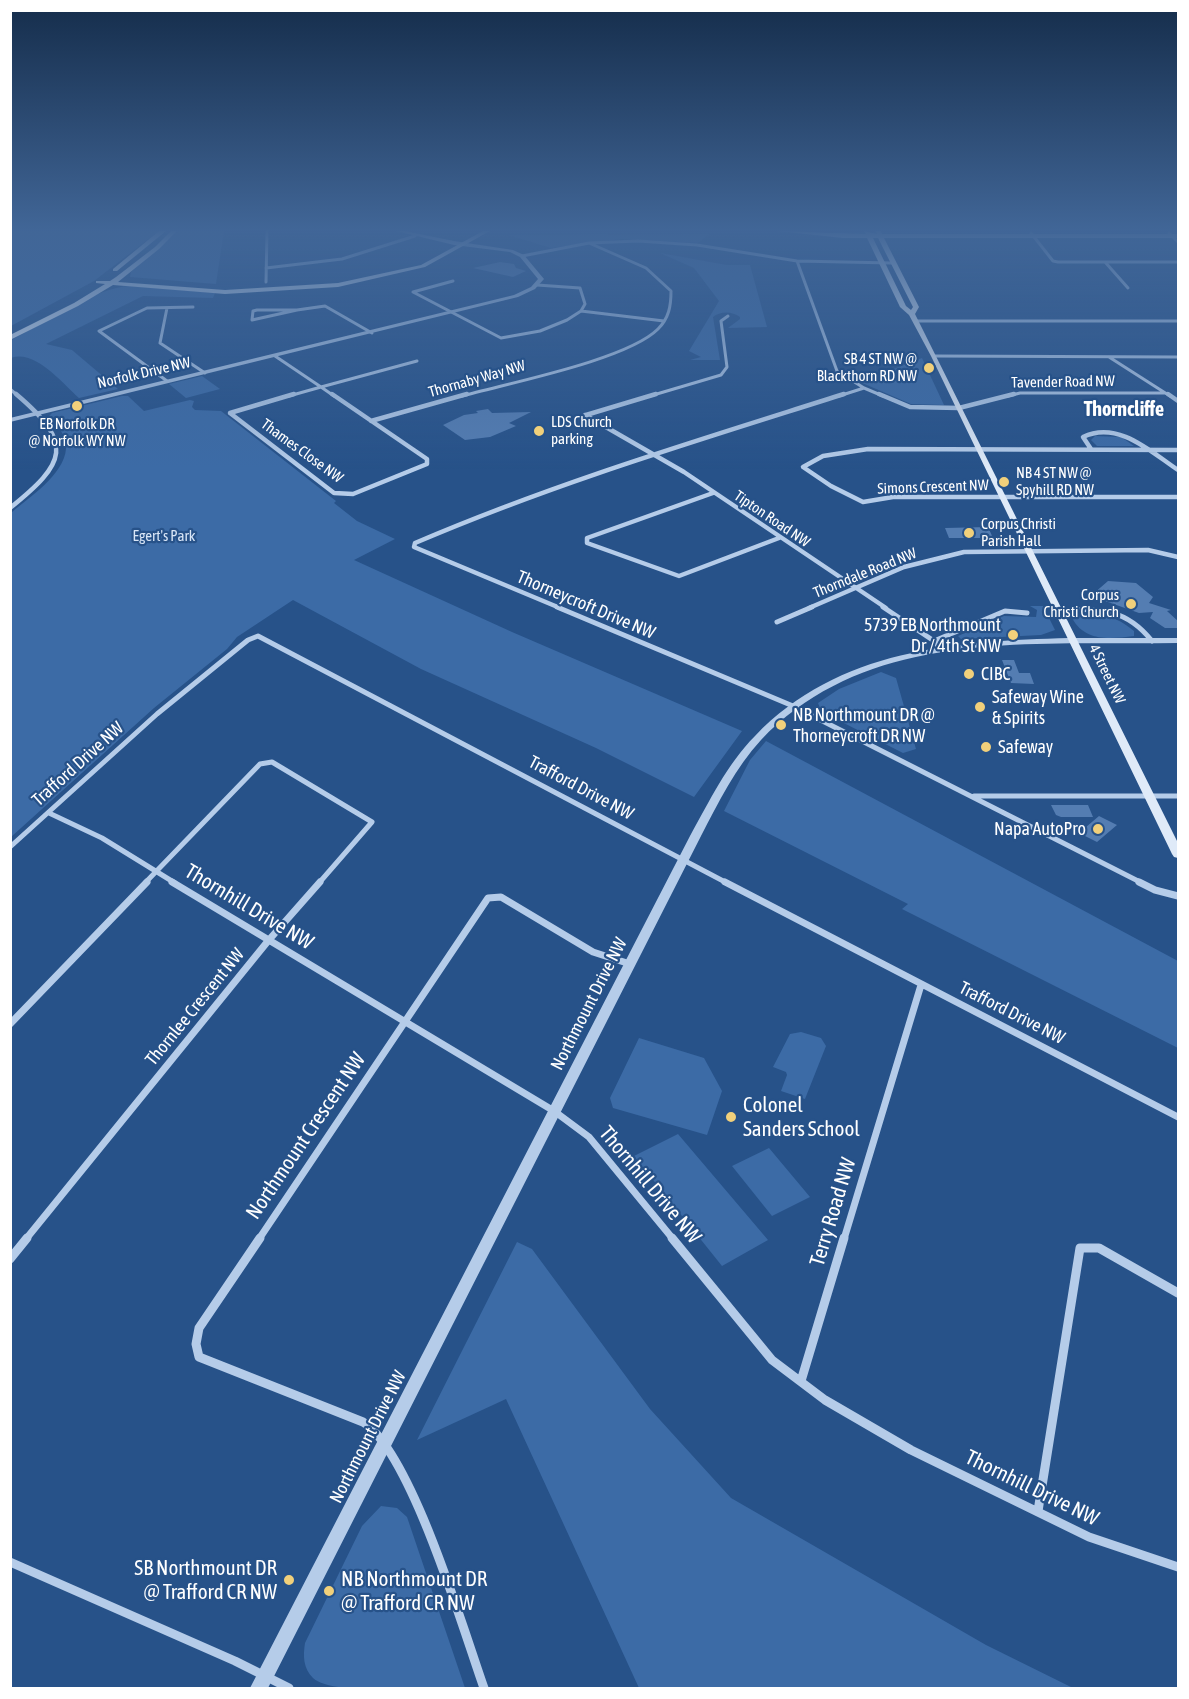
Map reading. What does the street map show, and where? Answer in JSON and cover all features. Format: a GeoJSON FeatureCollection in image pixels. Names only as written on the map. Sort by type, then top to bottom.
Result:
{"type":"FeatureCollection","features":[{"type":"Feature","properties":{"kind":"main road"},"geometry":{"type":"LineString","coordinates":[[10,331],[49,310]]}},
{"type":"Feature","properties":{"kind":"main road"},"geometry":{"type":"LineString","coordinates":[[10,338],[63,310]]}},
{"type":"Feature","properties":{"kind":"main road","name":"4 Street NW"},"geometry":{"type":"LineString","coordinates":[[907,310],[914,317],[1179,854]]}},
{"type":"Feature","properties":{"kind":"main road","name":"4 Street NW"},"geometry":{"type":"LineString","coordinates":[[914,317],[915,310]]}},
{"type":"Feature","properties":{"kind":"street"},"geometry":{"type":"LineString","coordinates":[[142,310],[99,332],[167,381]]}},
{"type":"Feature","properties":{"kind":"street"},"geometry":{"type":"LineString","coordinates":[[167,310],[160,343],[205,372]]}},
{"type":"Feature","properties":{"kind":"street"},"geometry":{"type":"LineString","coordinates":[[256,310],[253,311],[252,320],[296,310]]}},
{"type":"Feature","properties":{"kind":"street"},"geometry":{"type":"LineString","coordinates":[[332,310],[372,333]]}},
{"type":"Feature","properties":{"kind":"street"},"geometry":{"type":"LineString","coordinates":[[449,310],[501,338],[540,331],[581,311],[664,321],[672,310]]}},
{"type":"Feature","properties":{"kind":"street","name":"Norfolk Drive NW"},"geometry":{"type":"LineString","coordinates":[[10,420],[459,310]]}},
{"type":"Feature","properties":{"kind":"street","name":"Tavender Road NW"},"geometry":{"type":"LineString","coordinates":[[814,310],[833,366],[864,388],[910,407],[959,408],[1020,393],[1165,393]]}},
{"type":"Feature","properties":{"kind":"street","name":"Tipton Road NW"},"geometry":{"type":"LineString","coordinates":[[728,316],[721,321],[727,367],[721,375],[585,415],[655,453],[934,641],[941,649]]}},
{"type":"Feature","properties":{"kind":"street"},"geometry":{"type":"LineString","coordinates":[[914,317],[1179,321]]}},
{"type":"Feature","properties":{"kind":"street","name":"Thornaby Way NW"},"geometry":{"type":"LineString","coordinates":[[370,421],[623,350],[659,329],[664,321]]}},
{"type":"Feature","properties":{"kind":"street","name":"Thames Close NW"},"geometry":{"type":"LineString","coordinates":[[275,356],[427,459],[427,464],[353,494],[334,493],[230,413],[320,387]]}},
{"type":"Feature","properties":{"kind":"street"},"geometry":{"type":"LineString","coordinates":[[934,357],[1179,357]]}},
{"type":"Feature","properties":{"kind":"street"},"geometry":{"type":"LineString","coordinates":[[1108,357],[1179,401]]}},
{"type":"Feature","properties":{"kind":"street"},"geometry":{"type":"LineString","coordinates":[[320,387],[417,361]]}},
{"type":"Feature","properties":{"kind":"street","name":"Thorneycroft Drive NW"},"geometry":{"type":"LineString","coordinates":[[864,388],[655,453],[516,500],[415,543],[414,547],[793,706],[1155,890],[1179,896]]}},
{"type":"Feature","properties":{"kind":"street"},"geometry":{"type":"LineString","coordinates":[[10,389],[51,428],[56,438],[56,459],[50,472],[32,492],[12,506]]}},
{"type":"Feature","properties":{"kind":"street"},"geometry":{"type":"LineString","coordinates":[[1091,449],[1083,436],[1119,434],[1179,470]]}},
{"type":"Feature","properties":{"kind":"street","name":"Simons Crescent NW"},"geometry":{"type":"LineString","coordinates":[[980,450],[852,450],[807,462],[803,467],[831,486],[863,502],[893,497],[1003,497]]}},
{"type":"Feature","properties":{"kind":"street"},"geometry":{"type":"LineString","coordinates":[[980,450],[1179,450]]}},
{"type":"Feature","properties":{"kind":"street"},"geometry":{"type":"LineString","coordinates":[[713,493],[587,538],[587,543],[679,576],[779,538]]}},
{"type":"Feature","properties":{"kind":"street"},"geometry":{"type":"LineString","coordinates":[[1003,497],[1179,497]]}},
{"type":"Feature","properties":{"kind":"street","name":"Thorndale Road NW"},"geometry":{"type":"LineString","coordinates":[[777,622],[904,567],[943,555],[1030,550],[1148,550],[1179,557]]}},
{"type":"Feature","properties":{"kind":"street"},"geometry":{"type":"LineString","coordinates":[[934,641],[1005,610],[1027,612]]}},
{"type":"Feature","properties":{"kind":"street"},"geometry":{"type":"LineString","coordinates":[[1059,610],[1114,611],[1146,633],[1152,641]]}},
{"type":"Feature","properties":{"kind":"street","name":"Trafford Drive NW"},"geometry":{"type":"LineString","coordinates":[[10,847],[157,714],[248,640],[258,636],[921,985],[1179,1117]]}},
{"type":"Feature","properties":{"kind":"street","name":"Northmount Drive NW"},"geometry":{"type":"LineString","coordinates":[[262,1682],[385,1446],[683,860],[751,746],[793,706],[851,673],[941,649],[976,644],[1179,641]]}},
{"type":"Feature","properties":{"kind":"street","name":"Thornlee Crescent NW"},"geometry":{"type":"LineString","coordinates":[[10,1024],[260,764],[272,762],[372,822],[268,941],[10,1259]]}},
{"type":"Feature","properties":{"kind":"street"},"geometry":{"type":"LineString","coordinates":[[970,796],[1179,796]]}},
{"type":"Feature","properties":{"kind":"street","name":"Thornhill Drive NW"},"geometry":{"type":"LineString","coordinates":[[49,813],[102,838],[268,941],[405,1020],[554,1112],[589,1137],[772,1360],[825,1400],[911,1450],[1089,1537],[1179,1567]]}},
{"type":"Feature","properties":{"kind":"street","name":"Northmount Crescent NW"},"geometry":{"type":"LineString","coordinates":[[385,1446],[374,1430],[363,1422],[199,1357],[196,1344],[199,1329],[488,898],[501,897],[593,952],[630,964]]}},
{"type":"Feature","properties":{"kind":"street","name":"Terry Road NW"},"geometry":{"type":"LineString","coordinates":[[801,1381],[921,985]]}},
{"type":"Feature","properties":{"kind":"street"},"geometry":{"type":"LineString","coordinates":[[1038,1511],[1080,1248],[1099,1248],[1179,1293]]}},
{"type":"Feature","properties":{"kind":"street"},"geometry":{"type":"LineString","coordinates":[[385,1446],[412,1490],[484,1689]]}},
{"type":"Feature","properties":{"kind":"street"},"geometry":{"type":"LineString","coordinates":[[10,1562],[262,1682],[289,1689]]}},
{"type":"Feature","properties":{"kind":"green space"},"geometry":{"type":"Polygon","coordinates":[[[11,310],[40,310],[11,326],[11,310]]]}},
{"type":"Feature","properties":{"kind":"green space"},"geometry":{"type":"Polygon","coordinates":[[[64,310],[114,310],[46,344],[72,350],[118,389],[79,398],[39,363],[30,358],[11,358],[11,340],[64,310]]]}},
{"type":"Feature","properties":{"kind":"green space"},"geometry":{"type":"Polygon","coordinates":[[[713,310],[762,310],[767,327],[728,328],[740,317],[723,313],[713,317],[720,360],[690,360],[701,357],[689,351],[713,310]]]}},
{"type":"Feature","properties":{"kind":"green space"},"geometry":{"type":"Polygon","coordinates":[[[922,358],[944,405],[911,404],[860,382],[922,358]]]}},
{"type":"Feature","properties":{"kind":"green space"},"geometry":{"type":"Polygon","coordinates":[[[202,376],[220,389],[186,398],[169,384],[202,376]]]}},
{"type":"Feature","properties":{"kind":"green space","name":"Egert's Park"},"geometry":{"type":"Polygon","coordinates":[[[128,396],[144,411],[190,400],[194,401],[192,407],[195,410],[221,411],[336,501],[334,503],[357,521],[395,539],[354,560],[512,632],[742,731],[694,797],[596,748],[421,669],[293,600],[237,637],[227,649],[154,708],[11,837],[11,513],[52,477],[64,459],[65,440],[49,416],[52,413],[128,396]]]}},
{"type":"Feature","properties":{"kind":"green space"},"geometry":{"type":"Polygon","coordinates":[[[1095,436],[1121,437],[1134,446],[1097,446],[1091,440],[1095,436]]]}},
{"type":"Feature","properties":{"kind":"green space"},"geometry":{"type":"Polygon","coordinates":[[[1030,606],[1043,606],[1055,630],[1041,635],[961,639],[958,636],[1004,616],[1036,617],[1037,610],[1030,606]]]}},
{"type":"Feature","properties":{"kind":"green space"},"geometry":{"type":"Polygon","coordinates":[[[1077,613],[1101,615],[1114,619],[1134,631],[1134,636],[1107,638],[1091,635],[1077,626],[1072,618],[1077,613]]]}},
{"type":"Feature","properties":{"kind":"green space"},"geometry":{"type":"Polygon","coordinates":[[[881,672],[896,678],[916,749],[903,753],[821,711],[818,703],[839,689],[881,672]]]}},
{"type":"Feature","properties":{"kind":"green space"},"geometry":{"type":"Polygon","coordinates":[[[766,741],[1178,961],[1178,1048],[902,909],[908,904],[724,811],[750,760],[766,741]]]}},
{"type":"Feature","properties":{"kind":"green space"},"geometry":{"type":"Polygon","coordinates":[[[801,1032],[821,1038],[826,1046],[805,1099],[781,1091],[786,1072],[773,1067],[790,1034],[801,1032]]]}},
{"type":"Feature","properties":{"kind":"green space"},"geometry":{"type":"Polygon","coordinates":[[[639,1038],[704,1058],[722,1091],[707,1135],[613,1108],[610,1098],[639,1038]]]}},
{"type":"Feature","properties":{"kind":"green space"},"geometry":{"type":"Polygon","coordinates":[[[678,1134],[768,1240],[722,1266],[634,1156],[678,1134]]]}},
{"type":"Feature","properties":{"kind":"green space"},"geometry":{"type":"Polygon","coordinates":[[[769,1148],[810,1197],[772,1216],[732,1166],[769,1148]]]}},
{"type":"Feature","properties":{"kind":"green space"},"geometry":{"type":"Polygon","coordinates":[[[517,1242],[532,1249],[650,1409],[731,1498],[986,1645],[1073,1688],[639,1688],[506,1399],[417,1440],[517,1242]]]}},
{"type":"Feature","properties":{"kind":"green space"},"geometry":{"type":"Polygon","coordinates":[[[381,1506],[397,1508],[407,1517],[465,1688],[385,1690],[340,1687],[324,1684],[313,1678],[307,1670],[304,1657],[305,1643],[362,1526],[381,1506]]]}},
{"type":"Feature","properties":{"kind":"building"},"geometry":{"type":"Polygon","coordinates":[[[488,409],[492,413],[531,412],[509,423],[516,426],[490,437],[465,440],[443,425],[464,415],[488,409]]]}},
{"type":"Feature","properties":{"kind":"building","name":"Corpus Christi Parish Hall"},"geometry":{"type":"Polygon","coordinates":[[[988,527],[993,538],[949,538],[945,528],[988,527]]]}},
{"type":"Feature","properties":{"kind":"building","name":"Corpus Christi Church"},"geometry":{"type":"Polygon","coordinates":[[[1108,581],[1136,583],[1153,597],[1149,603],[1171,610],[1167,611],[1179,622],[1179,628],[1165,628],[1150,618],[1153,612],[1139,613],[1105,601],[1085,601],[1108,581]]]}},
{"type":"Feature","properties":{"kind":"building"},"geometry":{"type":"Polygon","coordinates":[[[1002,660],[1014,660],[1019,673],[1030,673],[1034,684],[1011,683],[1002,660]]]}},
{"type":"Feature","properties":{"kind":"building"},"geometry":{"type":"Polygon","coordinates":[[[1051,805],[1088,805],[1093,817],[1061,817],[1056,815],[1051,805]]]}},
{"type":"Feature","properties":{"kind":"building","name":"Napa AutoPro"},"geometry":{"type":"Polygon","coordinates":[[[1099,816],[1117,825],[1097,842],[1079,833],[1099,816]]]}},
{"type":"Feature","properties":{"kind":"place","name":"SB 4 ST NW @ Blackthorn RD NW"},"geometry":{"type":"Point","coordinates":[929,368]}},
{"type":"Feature","properties":{"kind":"place","name":"EB Norfolk DR @ Norfolk WY NW"},"geometry":{"type":"Point","coordinates":[77,406]}},
{"type":"Feature","properties":{"kind":"place","name":"LDS Church parking"},"geometry":{"type":"Point","coordinates":[539,431]}},
{"type":"Feature","properties":{"kind":"place","name":"NB 4 ST NW @ Spyhill RD NW"},"geometry":{"type":"Point","coordinates":[1004,482]}},
{"type":"Feature","properties":{"kind":"place","name":"Corpus Christi Parish Hall"},"geometry":{"type":"Point","coordinates":[969,533]}},
{"type":"Feature","properties":{"kind":"place","name":"Corpus Christi Church"},"geometry":{"type":"Point","coordinates":[1131,604]}},
{"type":"Feature","properties":{"kind":"place","name":"5739 EB Northmount Dr / 4th St NW"},"geometry":{"type":"Point","coordinates":[1013,635]}},
{"type":"Feature","properties":{"kind":"place","name":"CIBC"},"geometry":{"type":"Point","coordinates":[969,674]}},
{"type":"Feature","properties":{"kind":"place","name":"Safeway Wine & Spirits"},"geometry":{"type":"Point","coordinates":[980,707]}},
{"type":"Feature","properties":{"kind":"place","name":"NB Northmount DR @ Thorneycroft DR NW"},"geometry":{"type":"Point","coordinates":[781,725]}},
{"type":"Feature","properties":{"kind":"place","name":"Safeway"},"geometry":{"type":"Point","coordinates":[986,747]}},
{"type":"Feature","properties":{"kind":"place","name":"Napa AutoPro"},"geometry":{"type":"Point","coordinates":[1098,829]}},
{"type":"Feature","properties":{"kind":"place","name":"Colonel Sanders School"},"geometry":{"type":"Point","coordinates":[731,1117]}},
{"type":"Feature","properties":{"kind":"place","name":"SB Northmount DR @ Trafford CR NW"},"geometry":{"type":"Point","coordinates":[289,1580]}},
{"type":"Feature","properties":{"kind":"place","name":"NB Northmount DR @ Trafford CR NW"},"geometry":{"type":"Point","coordinates":[329,1591]}},
{"type":"Feature","properties":{"kind":"district","name":"Thorncliffe"},"geometry":{"type":"Point","coordinates":[1124,410]}}]}
